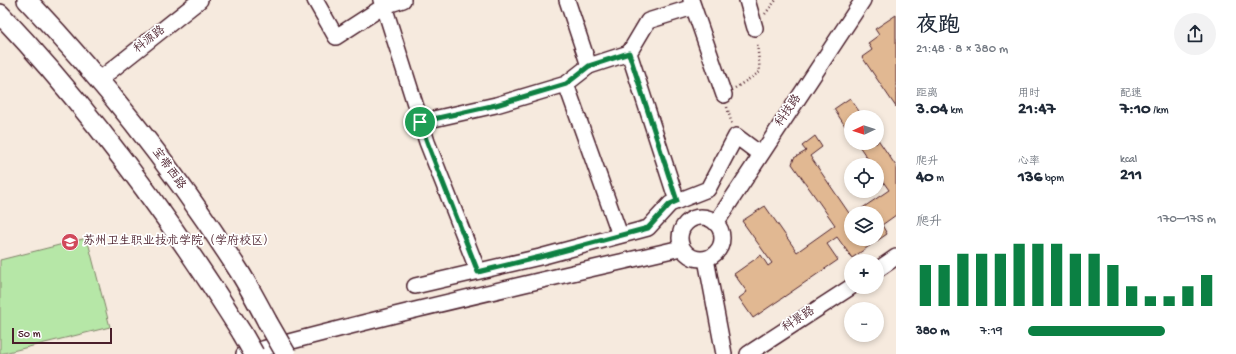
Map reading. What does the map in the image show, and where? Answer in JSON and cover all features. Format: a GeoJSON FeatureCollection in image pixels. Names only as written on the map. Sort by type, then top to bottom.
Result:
{"type":"FeatureCollection","features":[{"type":"Feature","properties":{"kind":"main road","name":"宝带西路"},"geometry":{"type":"LineString","coordinates":[[27,0],[99,80],[158,155],[240,272],[286,354]]}},
{"type":"Feature","properties":{"kind":"main road"},"geometry":{"type":"LineString","coordinates":[[0,14],[59,80],[132,171],[211,284],[254,354]]}},
{"type":"Feature","properties":{"kind":"street","name":"科源路"},"geometry":{"type":"LineString","coordinates":[[99,80],[200,0]]}},
{"type":"Feature","properties":{"kind":"street"},"geometry":{"type":"LineString","coordinates":[[315,0],[336,37],[382,3],[403,0]]}},
{"type":"Feature","properties":{"kind":"street"},"geometry":{"type":"LineString","coordinates":[[567,0],[589,66]]}},
{"type":"Feature","properties":{"kind":"street"},"geometry":{"type":"LineString","coordinates":[[747,0],[755,28]]}},
{"type":"Feature","properties":{"kind":"street","name":"科技路"},"geometry":{"type":"LineString","coordinates":[[716,223],[760,154],[863,0]]}},
{"type":"Feature","properties":{"kind":"street"},"geometry":{"type":"LineString","coordinates":[[382,3],[427,142],[478,272]]}},
{"type":"Feature","properties":{"kind":"street"},"geometry":{"type":"LineString","coordinates":[[420,122],[496,105],[566,84],[589,66],[629,53],[648,21],[692,4],[724,95]]}},
{"type":"Feature","properties":{"kind":"street"},"geometry":{"type":"LineString","coordinates":[[629,53],[677,201]]}},
{"type":"Feature","properties":{"kind":"street"},"geometry":{"type":"LineString","coordinates":[[566,84],[620,235]]}},
{"type":"Feature","properties":{"kind":"street"},"geometry":{"type":"LineString","coordinates":[[415,286],[478,272],[648,228],[670,204],[708,189],[736,137],[760,154]]}},
{"type":"Feature","properties":{"kind":"street"},"geometry":{"type":"LineString","coordinates":[[700,216],[709,218],[716,223],[722,236],[722,244],[713,256],[699,260],[686,254],[681,248],[679,239],[680,231],[685,223],[692,218],[700,216]]}},
{"type":"Feature","properties":{"kind":"street"},"geometry":{"type":"LineString","coordinates":[[244,354],[311,335],[681,248]]}},
{"type":"Feature","properties":{"kind":"street"},"geometry":{"type":"LineString","coordinates":[[884,265],[896,257]]}},
{"type":"Feature","properties":{"kind":"street"},"geometry":{"type":"LineString","coordinates":[[706,259],[724,354]]}},
{"type":"Feature","properties":{"kind":"street","name":"科景路"},"geometry":{"type":"LineString","coordinates":[[748,354],[844,292]]}},
{"type":"Feature","properties":{"kind":"path"},"geometry":{"type":"LineString","coordinates":[[736,137],[724,95],[760,72],[755,28],[776,0]]}},
{"type":"Feature","properties":{"kind":"green space"},"geometry":{"type":"Polygon","coordinates":[[[87,238],[110,327],[0,354],[0,260],[87,238]]]}},
{"type":"Feature","properties":{"kind":"building"},"geometry":{"type":"Polygon","coordinates":[[[896,15],[896,107],[862,57],[872,50],[868,43],[879,35],[875,29],[896,15]]]}},
{"type":"Feature","properties":{"kind":"building"},"geometry":{"type":"Polygon","coordinates":[[[850,98],[858,110],[844,110],[844,124],[834,109],[850,98]]]}},
{"type":"Feature","properties":{"kind":"building"},"geometry":{"type":"Polygon","coordinates":[[[815,136],[822,147],[810,156],[844,206],[844,246],[870,246],[858,254],[849,254],[837,237],[827,244],[838,260],[753,318],[739,298],[747,292],[734,274],[761,255],[768,266],[772,263],[742,221],[765,206],[797,252],[835,225],[792,164],[794,158],[806,151],[802,146],[815,136]]]}},
{"type":"Feature","properties":{"kind":"building"},"geometry":{"type":"Polygon","coordinates":[[[884,148],[896,166],[896,215],[884,224],[884,206],[865,206],[877,198],[884,198],[884,193],[889,190],[884,183],[884,158],[867,158],[862,150],[884,150],[884,148]]]}},
{"type":"Feature","properties":{"kind":"building"},"geometry":{"type":"Polygon","coordinates":[[[884,229],[887,234],[884,236],[884,229]]]}},
{"type":"Feature","properties":{"kind":"place","name":"苏州卫生职业技术学院（学府校区）"},"geometry":{"type":"Point","coordinates":[70,242]}},
{"type":"Feature","properties":{"kind":"route"},"geometry":{"type":"LineString","coordinates":[[629,53],[677,201],[670,204],[648,228],[478,272],[420,122],[496,105],[566,84],[589,66],[629,53]]}}]}
